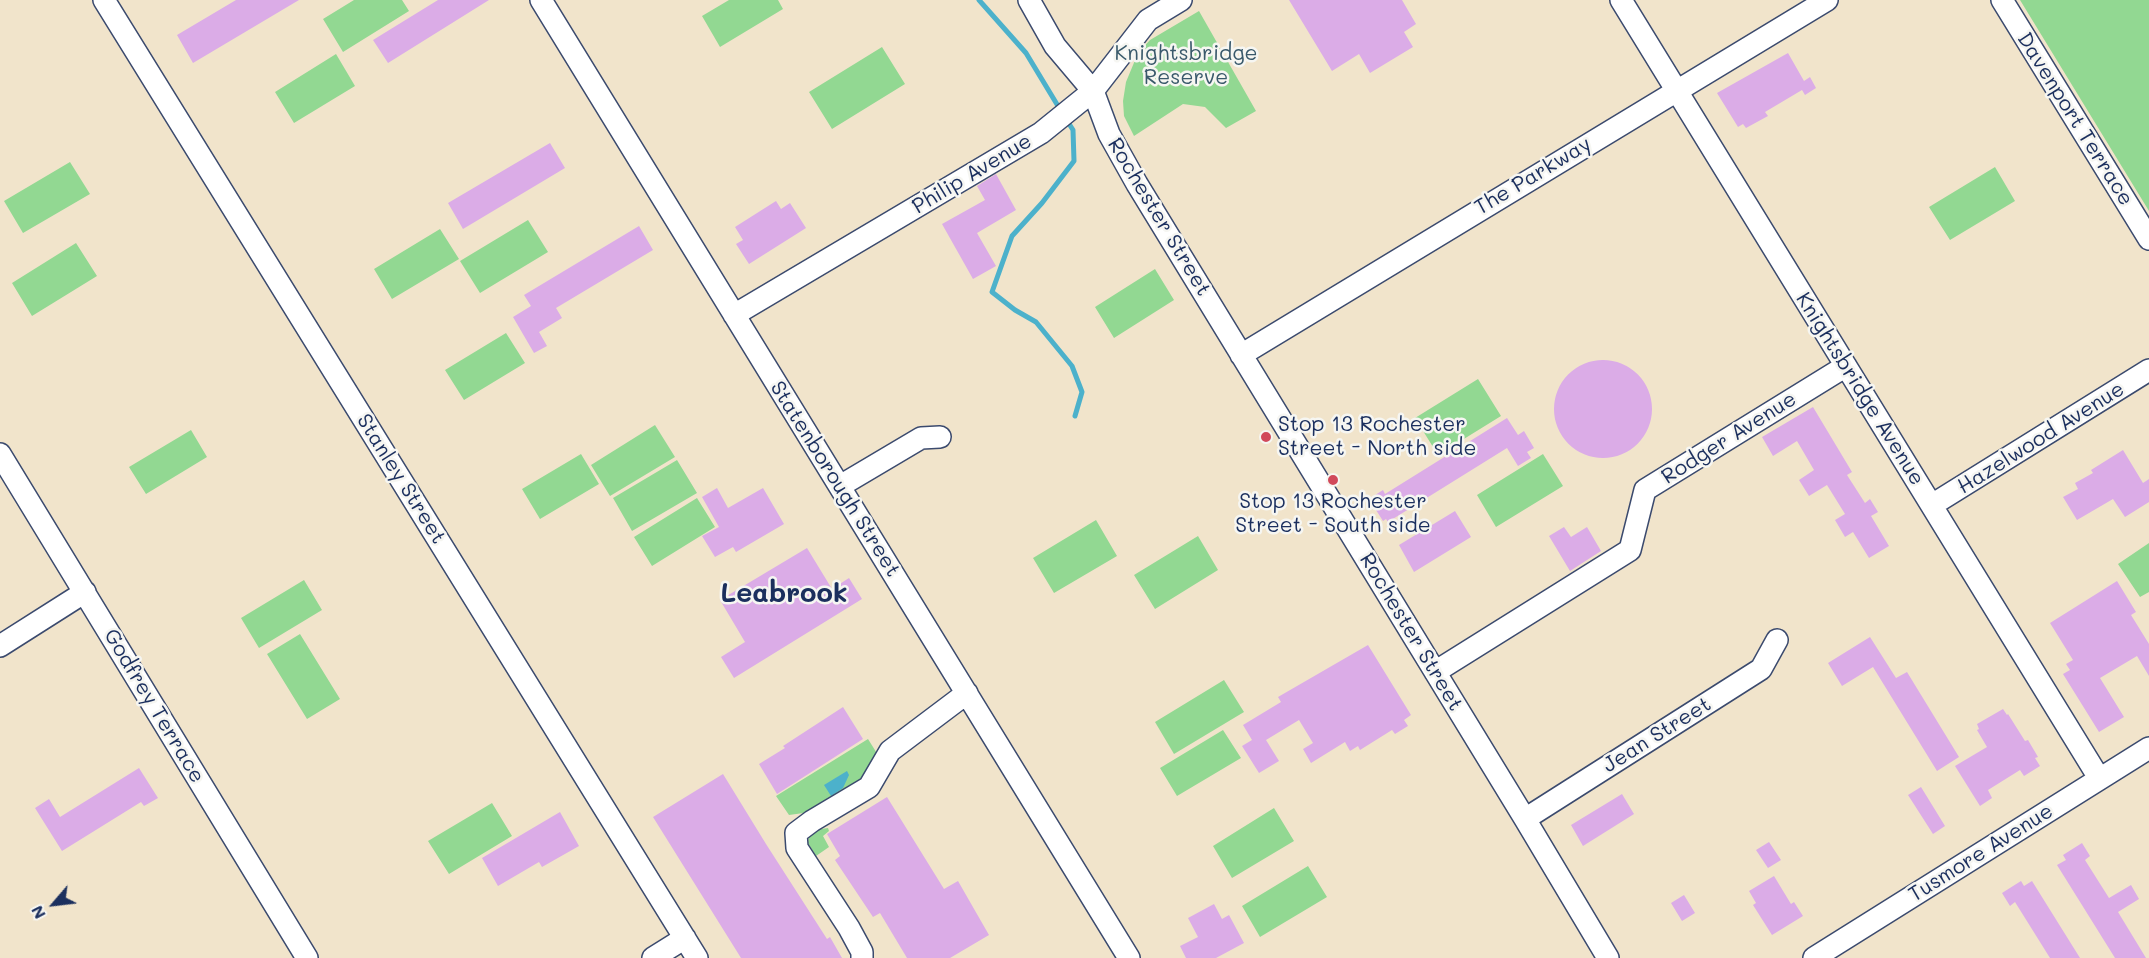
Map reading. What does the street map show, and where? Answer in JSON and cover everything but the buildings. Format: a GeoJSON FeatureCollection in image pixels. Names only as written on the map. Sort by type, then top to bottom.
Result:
{"type":"FeatureCollection","features":[{"type":"Feature","properties":{"kind":"street","name":"Stanley Street"},"geometry":{"type":"LineString","coordinates":[[104,0],[697,958]]}},
{"type":"Feature","properties":{"kind":"street","name":"Statenborough Street"},"geometry":{"type":"LineString","coordinates":[[541,0],[1129,958]]}},
{"type":"Feature","properties":{"kind":"street","name":"Rochester Street"},"geometry":{"type":"LineString","coordinates":[[1029,0],[1055,46],[1093,91],[1109,134],[1608,958]]}},
{"type":"Feature","properties":{"kind":"street","name":"Philip Avenue"},"geometry":{"type":"LineString","coordinates":[[735,315],[1041,133],[1093,91],[1148,20],[1181,0]]}},
{"type":"Feature","properties":{"kind":"street","name":"Knightsbridge Avenue"},"geometry":{"type":"LineString","coordinates":[[1621,0],[2100,778]]}},
{"type":"Feature","properties":{"kind":"street","name":"The Parkway"},"geometry":{"type":"LineString","coordinates":[[1241,355],[1827,0]]}},
{"type":"Feature","properties":{"kind":"street","name":"Davenport Terrace"},"geometry":{"type":"LineString","coordinates":[[2002,0],[2149,239]]}},
{"type":"Feature","properties":{"kind":"street","name":"Rodger Avenue"},"geometry":{"type":"LineString","coordinates":[[1435,672],[1630,550],[1645,490],[1846,366]]}},
{"type":"Feature","properties":{"kind":"street","name":"Hazelwood Avenue"},"geometry":{"type":"LineString","coordinates":[[1932,505],[2149,370]]}},
{"type":"Feature","properties":{"kind":"street"},"geometry":{"type":"LineString","coordinates":[[840,486],[921,438],[940,437]]}},
{"type":"Feature","properties":{"kind":"street","name":"Godfrey Terrace"},"geometry":{"type":"LineString","coordinates":[[0,454],[307,958]]}},
{"type":"Feature","properties":{"kind":"street"},"geometry":{"type":"LineString","coordinates":[[0,645],[85,592]]}},
{"type":"Feature","properties":{"kind":"street","name":"Jean Street"},"geometry":{"type":"LineString","coordinates":[[1525,819],[1761,669],[1777,640]]}},
{"type":"Feature","properties":{"kind":"street"},"geometry":{"type":"LineString","coordinates":[[862,958],[862,951],[849,928],[797,848],[796,833],[869,787],[890,751],[967,693]]}},
{"type":"Feature","properties":{"kind":"street","name":"Tusmore Avenue"},"geometry":{"type":"LineString","coordinates":[[1814,958],[2149,748]]}},
{"type":"Feature","properties":{"kind":"street"},"geometry":{"type":"LineString","coordinates":[[653,958],[685,938]]}},
{"type":"Feature","properties":{"kind":"green space"},"geometry":{"type":"Polygon","coordinates":[[[354,0],[402,0],[409,11],[343,52],[323,19],[354,0]]]}},
{"type":"Feature","properties":{"kind":"green space"},"geometry":{"type":"Polygon","coordinates":[[[729,0],[778,0],[783,9],[720,47],[702,16],[729,0]]]}},
{"type":"Feature","properties":{"kind":"green space"},"geometry":{"type":"Polygon","coordinates":[[[2020,0],[2149,0],[2149,211],[2020,0]]]}},
{"type":"Feature","properties":{"kind":"green space","name":"Knightsbridge Reserve"},"geometry":{"type":"Polygon","coordinates":[[[1199,11],[1256,111],[1226,128],[1205,107],[1183,104],[1134,136],[1124,116],[1123,101],[1126,82],[1138,53],[1150,40],[1199,11]]]}},
{"type":"Feature","properties":{"kind":"green space"},"geometry":{"type":"Polygon","coordinates":[[[882,47],[905,84],[832,129],[809,92],[882,47]]]}},
{"type":"Feature","properties":{"kind":"green space"},"geometry":{"type":"Polygon","coordinates":[[[336,54],[355,86],[294,123],[275,92],[336,54]]]}},
{"type":"Feature","properties":{"kind":"green space"},"geometry":{"type":"Polygon","coordinates":[[[70,162],[90,194],[23,233],[4,201],[70,162]]]}},
{"type":"Feature","properties":{"kind":"green space"},"geometry":{"type":"Polygon","coordinates":[[[1995,167],[2015,201],[1950,240],[1929,207],[1995,167]]]}},
{"type":"Feature","properties":{"kind":"green space"},"geometry":{"type":"Polygon","coordinates":[[[528,220],[548,252],[480,293],[460,261],[528,220]]]}},
{"type":"Feature","properties":{"kind":"green space"},"geometry":{"type":"Polygon","coordinates":[[[440,229],[459,259],[392,299],[374,269],[440,229]]]}},
{"type":"Feature","properties":{"kind":"green space"},"geometry":{"type":"Polygon","coordinates":[[[76,243],[97,276],[32,316],[12,283],[76,243]]]}},
{"type":"Feature","properties":{"kind":"green space"},"geometry":{"type":"Polygon","coordinates":[[[1155,269],[1174,300],[1114,338],[1095,307],[1155,269]]]}},
{"type":"Feature","properties":{"kind":"green space"},"geometry":{"type":"Polygon","coordinates":[[[506,333],[525,363],[464,400],[445,370],[506,333]]]}},
{"type":"Feature","properties":{"kind":"green space"},"geometry":{"type":"Polygon","coordinates":[[[1478,379],[1501,416],[1438,455],[1415,418],[1478,379]]]}},
{"type":"Feature","properties":{"kind":"green space"},"geometry":{"type":"Polygon","coordinates":[[[655,425],[675,457],[610,496],[591,465],[655,425]]]}},
{"type":"Feature","properties":{"kind":"green space"},"geometry":{"type":"Polygon","coordinates":[[[191,430],[207,457],[146,494],[129,467],[191,430]]]}},
{"type":"Feature","properties":{"kind":"green space"},"geometry":{"type":"Polygon","coordinates":[[[581,454],[599,484],[540,519],[522,489],[581,454]]]}},
{"type":"Feature","properties":{"kind":"green space"},"geometry":{"type":"Polygon","coordinates":[[[1543,454],[1563,486],[1496,527],[1477,495],[1543,454]]]}},
{"type":"Feature","properties":{"kind":"green space"},"geometry":{"type":"Polygon","coordinates":[[[677,460],[697,493],[632,531],[613,498],[677,460]]]}},
{"type":"Feature","properties":{"kind":"green space"},"geometry":{"type":"Polygon","coordinates":[[[697,498],[715,527],[652,566],[634,537],[697,498]]]}},
{"type":"Feature","properties":{"kind":"green space"},"geometry":{"type":"Polygon","coordinates":[[[1096,520],[1117,556],[1054,593],[1033,558],[1096,520]]]}},
{"type":"Feature","properties":{"kind":"green space"},"geometry":{"type":"Polygon","coordinates":[[[1198,536],[1218,570],[1155,609],[1134,575],[1198,536]]]}},
{"type":"Feature","properties":{"kind":"green space"},"geometry":{"type":"Polygon","coordinates":[[[2149,543],[2149,592],[2140,597],[2118,564],[2149,543]]]}},
{"type":"Feature","properties":{"kind":"green space"},"geometry":{"type":"Polygon","coordinates":[[[304,580],[322,610],[259,648],[241,618],[304,580]]]}},
{"type":"Feature","properties":{"kind":"green space"},"geometry":{"type":"Polygon","coordinates":[[[300,634],[340,699],[307,719],[267,654],[300,634]]]}},
{"type":"Feature","properties":{"kind":"green space"},"geometry":{"type":"Polygon","coordinates":[[[1224,680],[1244,712],[1174,754],[1155,722],[1224,680]]]}},
{"type":"Feature","properties":{"kind":"green space"},"geometry":{"type":"Polygon","coordinates":[[[1223,730],[1241,758],[1177,796],[1160,768],[1223,730]]]}},
{"type":"Feature","properties":{"kind":"green space"},"geometry":{"type":"Polygon","coordinates":[[[868,739],[878,755],[864,782],[818,811],[789,815],[776,796],[868,739]]]}},
{"type":"Feature","properties":{"kind":"green space"},"geometry":{"type":"Polygon","coordinates":[[[492,803],[512,836],[449,874],[428,841],[492,803]]]}},
{"type":"Feature","properties":{"kind":"green space"},"geometry":{"type":"Polygon","coordinates":[[[1274,808],[1294,841],[1232,878],[1213,846],[1274,808]]]}},
{"type":"Feature","properties":{"kind":"green space"},"geometry":{"type":"Polygon","coordinates":[[[828,828],[829,831],[823,836],[829,847],[816,856],[808,843],[809,836],[828,828]]]}},
{"type":"Feature","properties":{"kind":"green space"},"geometry":{"type":"Polygon","coordinates":[[[1308,866],[1327,897],[1260,937],[1242,906],[1308,866]]]}},
{"type":"Feature","properties":{"kind":"water"},"geometry":{"type":"Polygon","coordinates":[[[847,771],[849,775],[843,788],[831,796],[824,785],[847,771]]]}},
{"type":"Feature","properties":{"kind":"waterway"},"geometry":{"type":"LineString","coordinates":[[979,0],[1026,53],[1061,111]]}},
{"type":"Feature","properties":{"kind":"waterway"},"geometry":{"type":"LineString","coordinates":[[1066,119],[1073,130],[1074,161],[1042,203],[1012,236],[992,292],[1015,310],[1036,322],[1072,366],[1082,392],[1075,416]]}},
{"type":"Feature","properties":{"kind":"place","name":"Stop 13 Rochester Street - North side"},"geometry":{"type":"Point","coordinates":[1266,437]}},
{"type":"Feature","properties":{"kind":"place","name":"Stop 13 Rochester Street - South side"},"geometry":{"type":"Point","coordinates":[1333,480]}},
{"type":"Feature","properties":{"kind":"district","name":"Leabrook"},"geometry":{"type":"Point","coordinates":[784,594]}}]}
